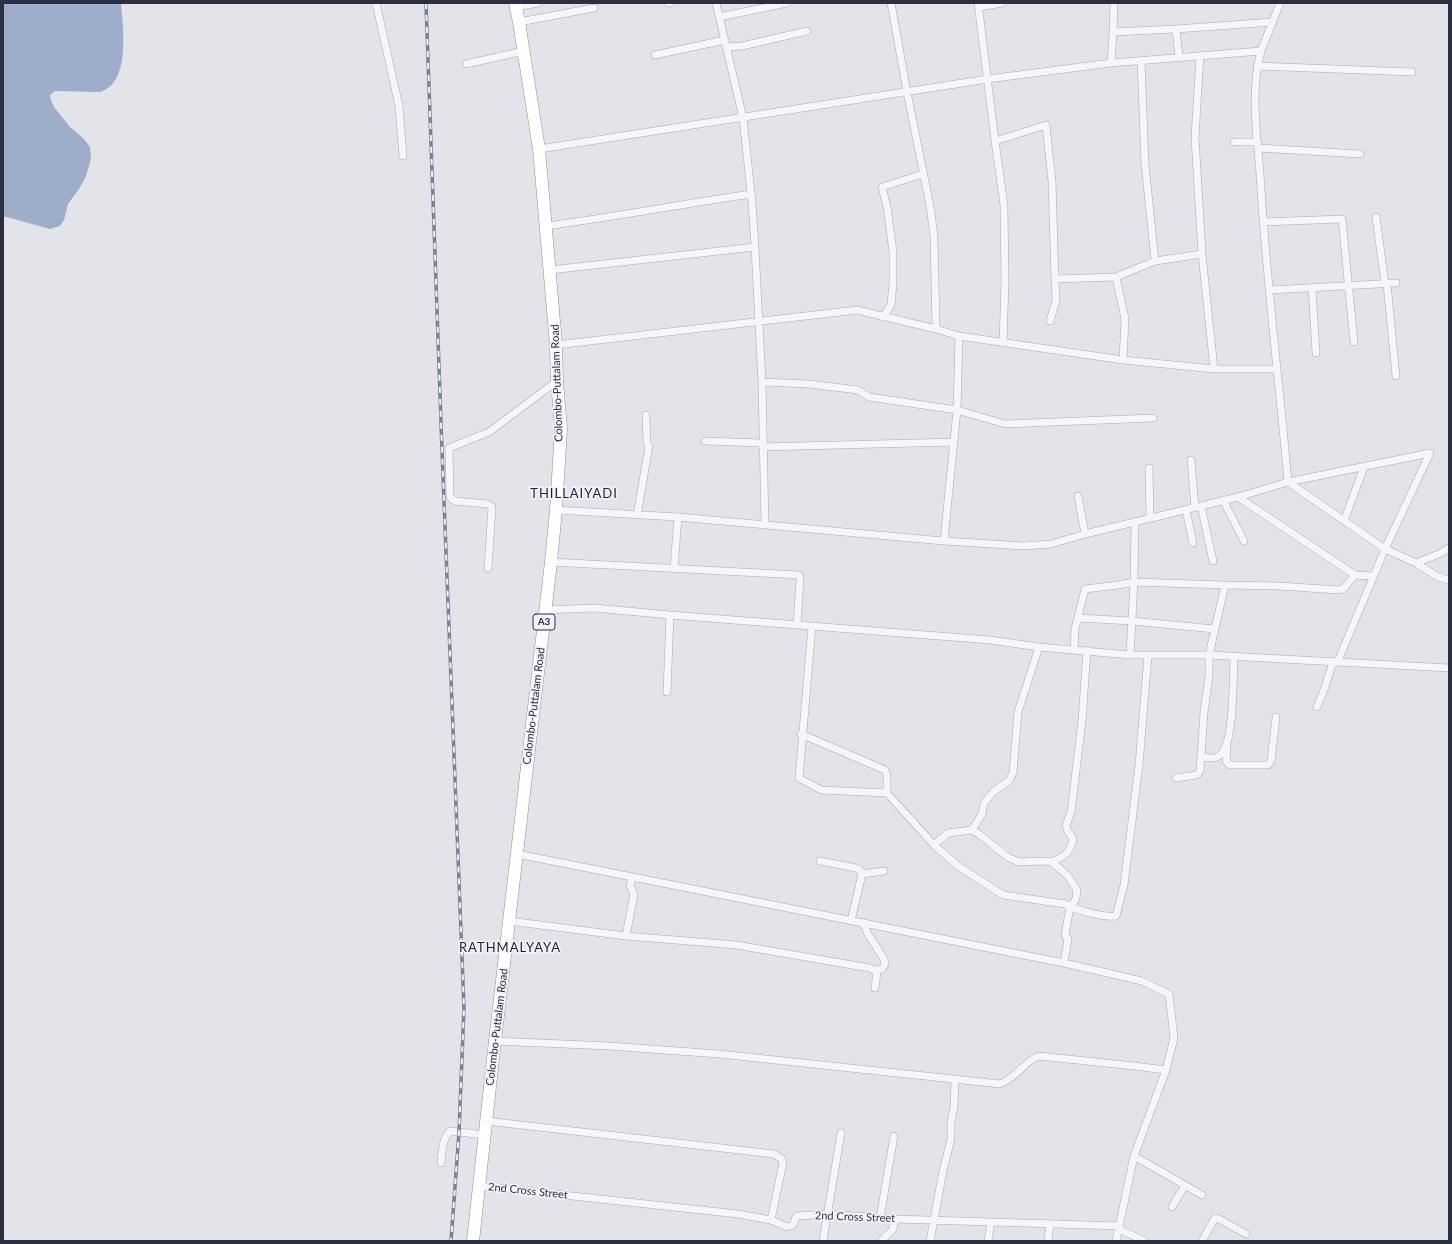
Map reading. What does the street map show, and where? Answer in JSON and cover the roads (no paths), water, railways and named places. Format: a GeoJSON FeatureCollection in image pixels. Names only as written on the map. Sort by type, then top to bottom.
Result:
{"type":"FeatureCollection","features":[{"type":"Feature","properties":{"kind":"highway","name":"Colombo-Puttalam Road"},"geometry":{"type":"LineString","coordinates":[[473,1241],[480,1186],[494,1041],[551,562],[561,429],[556,345],[539,149],[516,5]]}},
{"type":"Feature","properties":{"kind":"street"},"geometry":{"type":"LineString","coordinates":[[376,3],[399,106],[403,156]]}},
{"type":"Feature","properties":{"kind":"street"},"geometry":{"type":"LineString","coordinates":[[516,5],[538,3]]}},
{"type":"Feature","properties":{"kind":"street"},"geometry":{"type":"LineString","coordinates":[[716,3],[743,118],[752,202],[762,382],[762,445],[765,526]]}},
{"type":"Feature","properties":{"kind":"street"},"geometry":{"type":"LineString","coordinates":[[719,17],[787,3]]}},
{"type":"Feature","properties":{"kind":"street"},"geometry":{"type":"LineString","coordinates":[[891,3],[930,206],[934,236],[936,329]]}},
{"type":"Feature","properties":{"kind":"street"},"geometry":{"type":"LineString","coordinates":[[1002,3],[978,5],[1004,205],[1005,283],[1003,343]]}},
{"type":"Feature","properties":{"kind":"street"},"geometry":{"type":"LineString","coordinates":[[1110,63],[1114,3]]}},
{"type":"Feature","properties":{"kind":"street"},"geometry":{"type":"LineString","coordinates":[[1280,3],[1261,51],[1254,88],[1263,222],[1288,482]]}},
{"type":"Feature","properties":{"kind":"street"},"geometry":{"type":"LineString","coordinates":[[519,22],[594,8]]}},
{"type":"Feature","properties":{"kind":"street"},"geometry":{"type":"LineString","coordinates":[[1113,32],[1273,22]]}},
{"type":"Feature","properties":{"kind":"street"},"geometry":{"type":"LineString","coordinates":[[1176,29],[1179,57]]}},
{"type":"Feature","properties":{"kind":"street"},"geometry":{"type":"LineString","coordinates":[[655,55],[726,44],[742,46],[807,31]]}},
{"type":"Feature","properties":{"kind":"street"},"geometry":{"type":"LineString","coordinates":[[466,64],[524,50]]}},
{"type":"Feature","properties":{"kind":"street"},"geometry":{"type":"LineString","coordinates":[[539,149],[743,118],[988,78],[1110,63],[1261,51]]}},
{"type":"Feature","properties":{"kind":"street"},"geometry":{"type":"LineString","coordinates":[[1200,56],[1195,137],[1202,254],[1214,369]]}},
{"type":"Feature","properties":{"kind":"street"},"geometry":{"type":"LineString","coordinates":[[1141,60],[1145,164],[1155,260]]}},
{"type":"Feature","properties":{"kind":"street"},"geometry":{"type":"LineString","coordinates":[[1257,66],[1412,72]]}},
{"type":"Feature","properties":{"kind":"street"},"geometry":{"type":"LineString","coordinates":[[635,134],[743,118]]}},
{"type":"Feature","properties":{"kind":"street"},"geometry":{"type":"LineString","coordinates":[[995,141],[1046,125],[1052,181],[1056,300],[1050,321]]}},
{"type":"Feature","properties":{"kind":"street"},"geometry":{"type":"LineString","coordinates":[[1234,142],[1360,154]]}},
{"type":"Feature","properties":{"kind":"street"},"geometry":{"type":"LineString","coordinates":[[883,317],[891,305],[893,252],[890,227],[882,187],[923,174]]}},
{"type":"Feature","properties":{"kind":"street"},"geometry":{"type":"LineString","coordinates":[[546,226],[593,220],[675,205],[751,194]]}},
{"type":"Feature","properties":{"kind":"street"},"geometry":{"type":"LineString","coordinates":[[1376,218],[1386,284],[1396,376]]}},
{"type":"Feature","properties":{"kind":"street"},"geometry":{"type":"LineString","coordinates":[[1263,222],[1342,219],[1354,342]]}},
{"type":"Feature","properties":{"kind":"street"},"geometry":{"type":"LineString","coordinates":[[550,270],[755,247]]}},
{"type":"Feature","properties":{"kind":"street"},"geometry":{"type":"LineString","coordinates":[[1055,279],[1116,277],[1155,260],[1202,254]]}},
{"type":"Feature","properties":{"kind":"street"},"geometry":{"type":"LineString","coordinates":[[1116,277],[1125,319],[1123,360]]}},
{"type":"Feature","properties":{"kind":"street"},"geometry":{"type":"LineString","coordinates":[[1270,290],[1396,283]]}},
{"type":"Feature","properties":{"kind":"street"},"geometry":{"type":"LineString","coordinates":[[1312,288],[1316,353]]}},
{"type":"Feature","properties":{"kind":"street"},"geometry":{"type":"LineString","coordinates":[[556,345],[857,310],[959,336],[1123,360],[1214,369],[1278,369]]}},
{"type":"Feature","properties":{"kind":"street"},"geometry":{"type":"LineString","coordinates":[[944,541],[957,410],[959,336]]}},
{"type":"Feature","properties":{"kind":"street"},"geometry":{"type":"LineString","coordinates":[[488,568],[492,507],[488,504],[455,501],[450,497],[449,448],[489,432],[557,381]]}},
{"type":"Feature","properties":{"kind":"street"},"geometry":{"type":"LineString","coordinates":[[762,382],[808,384],[858,390],[868,397],[957,410],[1005,424],[1153,418]]}},
{"type":"Feature","properties":{"kind":"street"},"geometry":{"type":"LineString","coordinates":[[637,515],[649,446],[647,443],[646,415]]}},
{"type":"Feature","properties":{"kind":"street"},"geometry":{"type":"LineString","coordinates":[[705,441],[762,445],[954,442]]}},
{"type":"Feature","properties":{"kind":"street"},"geometry":{"type":"LineString","coordinates":[[556,510],[678,517],[765,526],[1024,546],[1051,544],[1085,534],[1238,497],[1288,482],[1430,452],[1373,576],[1338,661],[1332,665],[1317,707]]}},
{"type":"Feature","properties":{"kind":"street"},"geometry":{"type":"LineString","coordinates":[[1191,460],[1198,507],[1213,561]]}},
{"type":"Feature","properties":{"kind":"street"},"geometry":{"type":"LineString","coordinates":[[1344,520],[1364,467]]}},
{"type":"Feature","properties":{"kind":"street"},"geometry":{"type":"LineString","coordinates":[[1149,468],[1150,518]]}},
{"type":"Feature","properties":{"kind":"street"},"geometry":{"type":"LineString","coordinates":[[1288,482],[1385,549],[1416,563],[1438,577],[1449,580]]}},
{"type":"Feature","properties":{"kind":"street"},"geometry":{"type":"LineString","coordinates":[[1078,496],[1085,534]]}},
{"type":"Feature","properties":{"kind":"street"},"geometry":{"type":"LineString","coordinates":[[1238,497],[1355,575],[1373,576]]}},
{"type":"Feature","properties":{"kind":"street"},"geometry":{"type":"LineString","coordinates":[[1223,500],[1244,541]]}},
{"type":"Feature","properties":{"kind":"street"},"geometry":{"type":"LineString","coordinates":[[1186,510],[1193,543]]}},
{"type":"Feature","properties":{"kind":"street"},"geometry":{"type":"LineString","coordinates":[[674,568],[678,517]]}},
{"type":"Feature","properties":{"kind":"street"},"geometry":{"type":"LineString","coordinates":[[1130,655],[1134,582],[1135,522]]}},
{"type":"Feature","properties":{"kind":"street"},"geometry":{"type":"LineString","coordinates":[[1416,563],[1439,554],[1449,548]]}},
{"type":"Feature","properties":{"kind":"street"},"geometry":{"type":"LineString","coordinates":[[551,562],[799,575],[797,625]]}},
{"type":"Feature","properties":{"kind":"street"},"geometry":{"type":"LineString","coordinates":[[1074,649],[1075,628],[1079,618],[1081,600],[1085,589],[1134,582],[1280,586],[1338,590],[1343,589],[1355,575]]}},
{"type":"Feature","properties":{"kind":"street"},"geometry":{"type":"LineString","coordinates":[[1176,778],[1197,775],[1200,771],[1204,712],[1209,676],[1209,655],[1225,585]]}},
{"type":"Feature","properties":{"kind":"street"},"geometry":{"type":"LineString","coordinates":[[545,610],[595,608],[990,640],[1130,655],[1209,655],[1449,668]]}},
{"type":"Feature","properties":{"kind":"street"},"geometry":{"type":"LineString","coordinates":[[667,692],[670,615]]}},
{"type":"Feature","properties":{"kind":"street"},"geometry":{"type":"LineString","coordinates":[[1079,618],[1216,628]]}},
{"type":"Feature","properties":{"kind":"street"},"geometry":{"type":"LineString","coordinates":[[812,626],[801,734],[799,778],[821,790],[887,792]]}},
{"type":"Feature","properties":{"kind":"street"},"geometry":{"type":"LineString","coordinates":[[972,830],[982,814],[984,803],[994,791],[1009,781],[1013,773],[1018,712],[1038,646]]}},
{"type":"Feature","properties":{"kind":"street"},"geometry":{"type":"LineString","coordinates":[[1052,862],[1068,853],[1073,839],[1067,830],[1066,825],[1071,812],[1081,728],[1087,650]]}},
{"type":"Feature","properties":{"kind":"street"},"geometry":{"type":"LineString","coordinates":[[801,734],[885,770],[887,775],[887,792],[934,845],[958,866],[1003,895],[1065,904],[1070,907],[1112,917],[1116,916],[1124,885],[1136,788],[1148,655]]}},
{"type":"Feature","properties":{"kind":"street"},"geometry":{"type":"LineString","coordinates":[[1234,657],[1233,705],[1227,743],[1226,761],[1230,765],[1268,765],[1272,761],[1276,717]]}},
{"type":"Feature","properties":{"kind":"street"},"geometry":{"type":"LineString","coordinates":[[1202,757],[1216,758],[1222,753],[1227,743]]}},
{"type":"Feature","properties":{"kind":"street"},"geometry":{"type":"LineString","coordinates":[[934,845],[948,833],[972,830],[1009,858],[1019,862],[1052,862],[1068,876],[1077,890],[1076,899],[1070,907],[1065,935],[1068,939],[1064,963]]}},
{"type":"Feature","properties":{"kind":"street"},"geometry":{"type":"LineString","coordinates":[[517,854],[1064,963],[1142,981],[1169,994],[1174,1038],[1166,1070],[1134,1156],[1116,1241]]}},
{"type":"Feature","properties":{"kind":"street"},"geometry":{"type":"LineString","coordinates":[[820,861],[860,870],[862,874],[851,921]]}},
{"type":"Feature","properties":{"kind":"street"},"geometry":{"type":"LineString","coordinates":[[862,874],[884,871]]}},
{"type":"Feature","properties":{"kind":"street"},"geometry":{"type":"LineString","coordinates":[[626,936],[634,894],[630,886],[632,877]]}},
{"type":"Feature","properties":{"kind":"street"},"geometry":{"type":"LineString","coordinates":[[509,921],[626,936],[736,945],[875,970],[882,969],[885,964],[884,959],[868,934],[863,923]]}},
{"type":"Feature","properties":{"kind":"street"},"geometry":{"type":"LineString","coordinates":[[875,970],[878,975],[876,988]]}},
{"type":"Feature","properties":{"kind":"street"},"geometry":{"type":"LineString","coordinates":[[494,1041],[609,1046],[719,1054],[1000,1084],[1009,1081],[1032,1059],[1039,1056],[1166,1070]]}},
{"type":"Feature","properties":{"kind":"street"},"geometry":{"type":"LineString","coordinates":[[930,1241],[943,1171],[951,1139],[950,1122],[954,1107],[955,1079]]}},
{"type":"Feature","properties":{"kind":"street"},"geometry":{"type":"LineString","coordinates":[[486,1120],[774,1154],[782,1159],[783,1163],[771,1220]]}},
{"type":"Feature","properties":{"kind":"street"},"geometry":{"type":"LineString","coordinates":[[441,1163],[442,1151],[447,1135],[450,1131],[485,1135]]}},
{"type":"Feature","properties":{"kind":"street"},"geometry":{"type":"LineString","coordinates":[[823,1241],[841,1133]]}},
{"type":"Feature","properties":{"kind":"street"},"geometry":{"type":"LineString","coordinates":[[880,1218],[894,1136]]}},
{"type":"Feature","properties":{"kind":"street"},"geometry":{"type":"LineString","coordinates":[[1134,1156],[1202,1195]]}},
{"type":"Feature","properties":{"kind":"street"},"geometry":{"type":"LineString","coordinates":[[1172,1208],[1185,1185]]}},
{"type":"Feature","properties":{"kind":"street","name":"2nd Cross Street"},"geometry":{"type":"LineString","coordinates":[[480,1186],[738,1214],[771,1220],[787,1227],[793,1225],[796,1217],[798,1216],[827,1214],[894,1219],[1120,1227]]}},
{"type":"Feature","properties":{"kind":"street"},"geometry":{"type":"LineString","coordinates":[[1202,1241],[1215,1218],[1246,1234]]}},
{"type":"Feature","properties":{"kind":"street"},"geometry":{"type":"LineString","coordinates":[[881,1241],[893,1229],[894,1219]]}},
{"type":"Feature","properties":{"kind":"street"},"geometry":{"type":"LineString","coordinates":[[988,1241],[991,1222]]}},
{"type":"Feature","properties":{"kind":"street"},"geometry":{"type":"LineString","coordinates":[[1048,1241],[1050,1224]]}},
{"type":"Feature","properties":{"kind":"street"},"geometry":{"type":"LineString","coordinates":[[1120,1227],[1144,1241]]}},
{"type":"Feature","properties":{"kind":"water"},"geometry":{"type":"Polygon","coordinates":[[[3,3],[121,3],[123,54],[117,78],[110,87],[100,92],[55,91],[50,95],[54,107],[70,127],[84,139],[90,147],[91,159],[86,176],[68,204],[64,220],[60,226],[50,229],[3,216],[3,3]]]}},
{"type":"Feature","properties":{"kind":"railway"},"geometry":{"type":"LineString","coordinates":[[426,3],[464,1008],[459,1132],[451,1241]]}},
{"type":"Feature","properties":{"kind":"district","name":"THILLAIYADI"},"geometry":{"type":"Point","coordinates":[574,494]}},
{"type":"Feature","properties":{"kind":"district","name":"RATHMALYAYA"},"geometry":{"type":"Point","coordinates":[510,948]}}]}
